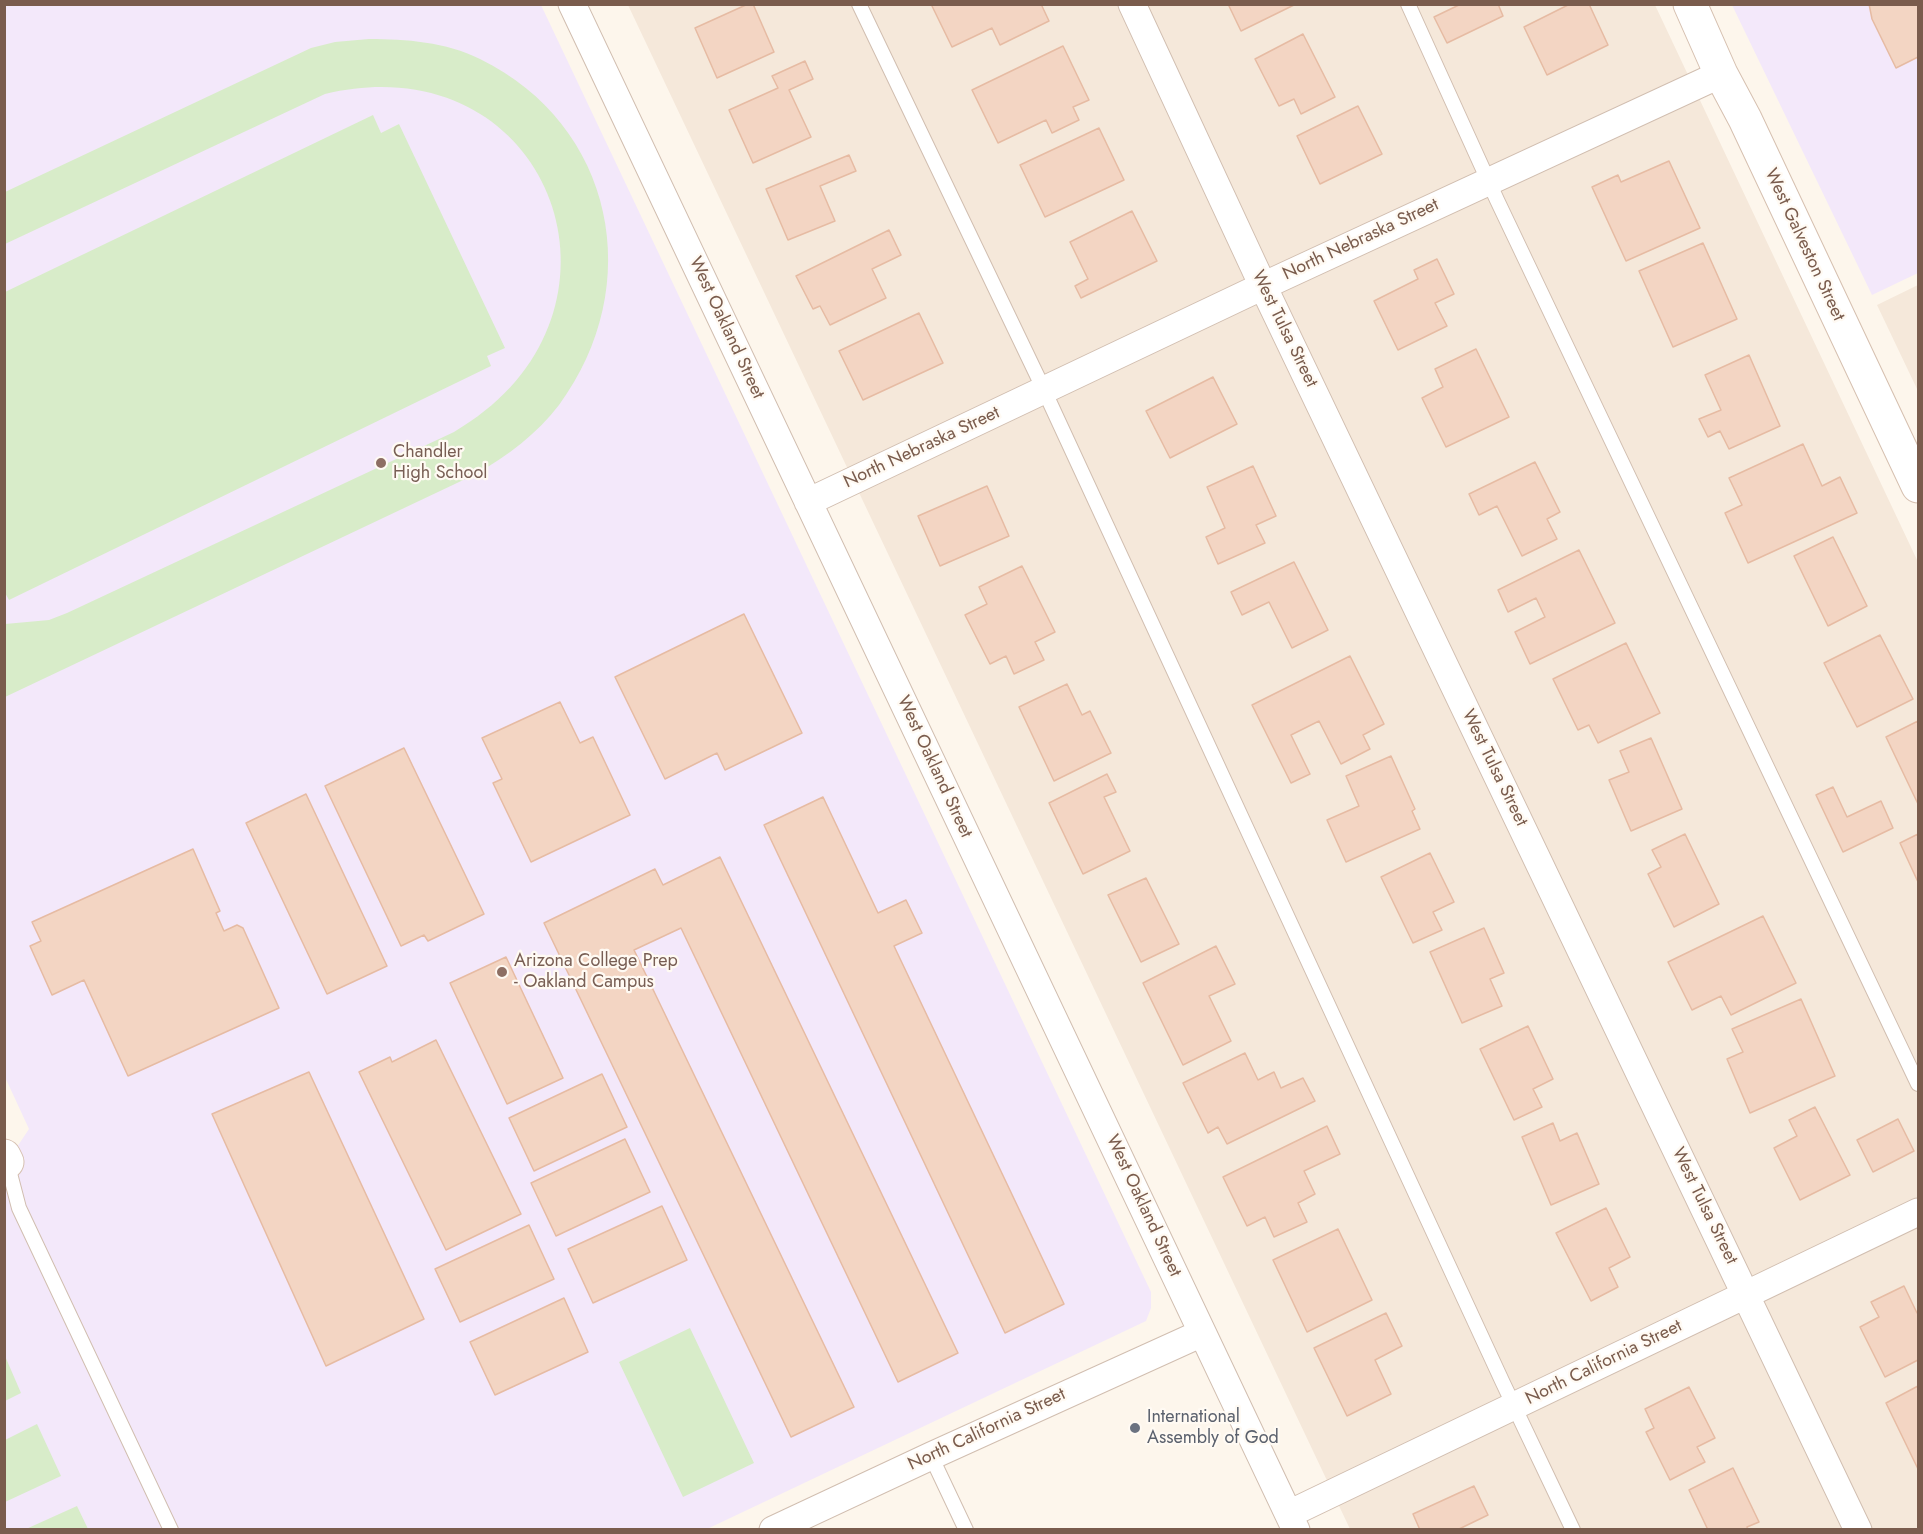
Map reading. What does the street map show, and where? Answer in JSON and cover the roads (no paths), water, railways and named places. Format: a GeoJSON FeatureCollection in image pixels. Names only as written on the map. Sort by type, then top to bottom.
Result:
{"type":"FeatureCollection","features":[{"type":"Feature","properties":{"kind":"street","name":"West Oakland Street"},"geometry":{"type":"LineString","coordinates":[[572,4],[1292,1522]]}},
{"type":"Feature","properties":{"kind":"street","name":"West Tulsa Street"},"geometry":{"type":"LineString","coordinates":[[1132,4],[1263,286],[1858,1530]]}},
{"type":"Feature","properties":{"kind":"street","name":"West Galveston Street"},"geometry":{"type":"LineString","coordinates":[[1690,4],[1721,74],[1745,119],[1918,486]]}},
{"type":"Feature","properties":{"kind":"street","name":"North Nebraska Street"},"geometry":{"type":"LineString","coordinates":[[808,502],[1263,286],[1721,74]]}},
{"type":"Feature","properties":{"kind":"street","name":"North California Street"},"geometry":{"type":"LineString","coordinates":[[1292,1522],[1514,1406],[1918,1212]]}},
{"type":"Feature","properties":{"kind":"street","name":"North California Street"},"geometry":{"type":"LineString","coordinates":[[773,1530],[1202,1333]]}},
{"type":"Feature","properties":{"kind":"lane"},"geometry":{"type":"LineString","coordinates":[[859,4],[1044,390],[1573,1530]]}},
{"type":"Feature","properties":{"kind":"lane"},"geometry":{"type":"LineString","coordinates":[[1408,4],[1489,181],[1918,1083]]}},
{"type":"Feature","properties":{"kind":"lane"},"geometry":{"type":"LineString","coordinates":[[5,1160],[19,1208],[171,1530]]}},
{"type":"Feature","properties":{"kind":"lane"},"geometry":{"type":"LineString","coordinates":[[931,1456],[966,1530]]}},
{"type":"Feature","properties":{"kind":"place","name":"Chandler High School"},"geometry":{"type":"Point","coordinates":[381,463]}},
{"type":"Feature","properties":{"kind":"place","name":"Arizona College Prep - Oakland Campus"},"geometry":{"type":"Point","coordinates":[502,972]}},
{"type":"Feature","properties":{"kind":"place","name":"International Assembly of God"},"geometry":{"type":"Point","coordinates":[1135,1428]}}]}
